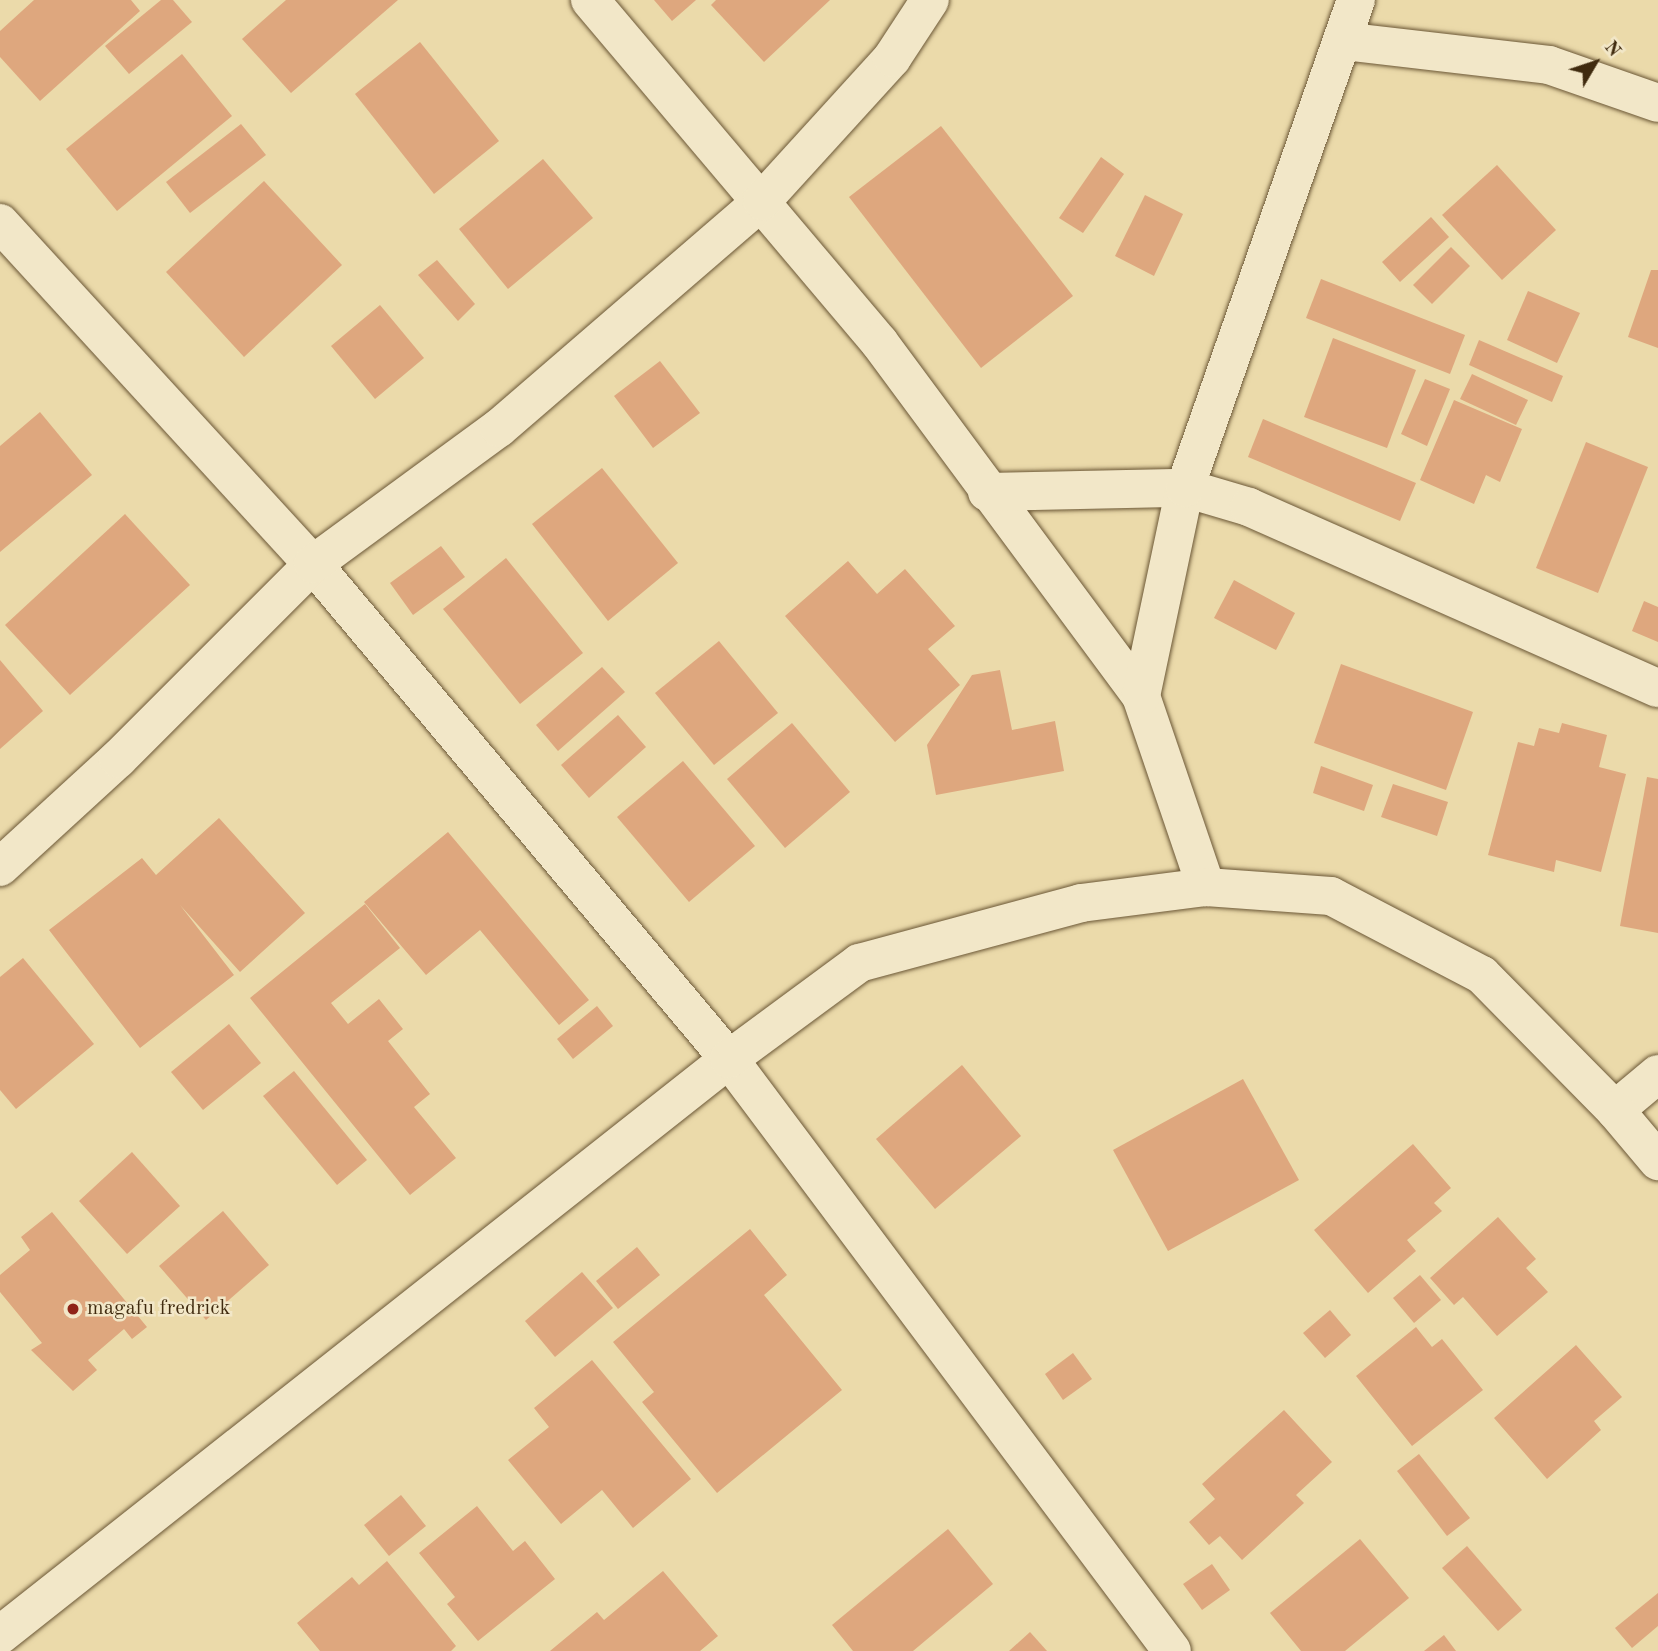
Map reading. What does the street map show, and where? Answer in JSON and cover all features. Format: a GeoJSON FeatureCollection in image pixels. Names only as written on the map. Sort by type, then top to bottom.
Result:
{"type":"FeatureCollection","features":[{"type":"Feature","properties":{"kind":"street"},"geometry":{"type":"LineString","coordinates":[[590,0],[879,342],[1140,696],[1206,887]]}},
{"type":"Feature","properties":{"kind":"street"},"geometry":{"type":"LineString","coordinates":[[0,867],[118,759],[313,564],[499,428],[762,201],[892,58],[930,0]]}},
{"type":"Feature","properties":{"kind":"street"},"geometry":{"type":"LineString","coordinates":[[1140,696],[1185,488],[1356,0]]}},
{"type":"Feature","properties":{"kind":"street"},"geometry":{"type":"LineString","coordinates":[[1342,41],[1549,65],[1658,103]]}},
{"type":"Feature","properties":{"kind":"street"},"geometry":{"type":"LineString","coordinates":[[0,223],[313,564],[729,1059],[1172,1651]]}},
{"type":"Feature","properties":{"kind":"street"},"geometry":{"type":"LineString","coordinates":[[987,492],[1185,488],[1249,507],[1658,688]]}},
{"type":"Feature","properties":{"kind":"street"},"geometry":{"type":"LineString","coordinates":[[0,1636],[729,1059],[859,963],[1081,902],[1206,887],[1331,896],[1482,975],[1615,1110],[1658,1161]]}},
{"type":"Feature","properties":{"kind":"street"},"geometry":{"type":"LineString","coordinates":[[1615,1110],[1658,1074]]}},
{"type":"Feature","properties":{"kind":"building"},"geometry":{"type":"Polygon","coordinates":[[[34,0],[131,0],[140,11],[40,101],[0,57],[0,31],[34,0]]]}},
{"type":"Feature","properties":{"kind":"building"},"geometry":{"type":"Polygon","coordinates":[[[161,0],[173,0],[192,22],[129,74],[105,46],[161,0]]]}},
{"type":"Feature","properties":{"kind":"building"},"geometry":{"type":"Polygon","coordinates":[[[286,0],[398,0],[291,93],[242,39],[286,0]]]}},
{"type":"Feature","properties":{"kind":"building"},"geometry":{"type":"Polygon","coordinates":[[[654,0],[696,0],[672,21],[654,0]]]}},
{"type":"Feature","properties":{"kind":"building"},"geometry":{"type":"Polygon","coordinates":[[[716,0],[830,0],[764,62],[711,5],[716,0]]]}},
{"type":"Feature","properties":{"kind":"building"},"geometry":{"type":"Polygon","coordinates":[[[420,42],[499,141],[434,194],[355,94],[420,42]]]}},
{"type":"Feature","properties":{"kind":"building"},"geometry":{"type":"Polygon","coordinates":[[[182,54],[232,116],[117,211],[66,149],[182,54]]]}},
{"type":"Feature","properties":{"kind":"building"},"geometry":{"type":"Polygon","coordinates":[[[241,124],[266,155],[190,213],[166,182],[241,124]]]}},
{"type":"Feature","properties":{"kind":"building"},"geometry":{"type":"Polygon","coordinates":[[[941,126],[1073,296],[981,368],[849,197],[941,126]]]}},
{"type":"Feature","properties":{"kind":"building"},"geometry":{"type":"Polygon","coordinates":[[[1101,157],[1124,174],[1083,233],[1059,218],[1101,157]]]}},
{"type":"Feature","properties":{"kind":"building"},"geometry":{"type":"Polygon","coordinates":[[[543,159],[593,218],[508,289],[459,229],[543,159]]]}},
{"type":"Feature","properties":{"kind":"building"},"geometry":{"type":"Polygon","coordinates":[[[1497,165],[1556,230],[1502,280],[1442,215],[1497,165]]]}},
{"type":"Feature","properties":{"kind":"building"},"geometry":{"type":"Polygon","coordinates":[[[264,181],[342,265],[244,357],[166,272],[264,181]]]}},
{"type":"Feature","properties":{"kind":"building"},"geometry":{"type":"Polygon","coordinates":[[[1145,195],[1183,214],[1154,276],[1115,256],[1145,195]]]}},
{"type":"Feature","properties":{"kind":"building"},"geometry":{"type":"Polygon","coordinates":[[[1431,217],[1449,237],[1400,282],[1382,262],[1431,217]]]}},
{"type":"Feature","properties":{"kind":"building"},"geometry":{"type":"Polygon","coordinates":[[[1451,247],[1470,266],[1432,304],[1413,285],[1451,247]]]}},
{"type":"Feature","properties":{"kind":"building"},"geometry":{"type":"Polygon","coordinates":[[[437,260],[475,304],[458,321],[418,275],[437,260]]]}},
{"type":"Feature","properties":{"kind":"building"},"geometry":{"type":"Polygon","coordinates":[[[1651,270],[1658,270],[1658,348],[1628,337],[1651,270]]]}},
{"type":"Feature","properties":{"kind":"building"},"geometry":{"type":"Polygon","coordinates":[[[1321,279],[1465,335],[1450,374],[1306,318],[1321,279]]]}},
{"type":"Feature","properties":{"kind":"building"},"geometry":{"type":"Polygon","coordinates":[[[1528,291],[1580,313],[1557,363],[1507,340],[1528,291]]]}},
{"type":"Feature","properties":{"kind":"building"},"geometry":{"type":"Polygon","coordinates":[[[380,305],[424,358],[375,399],[331,346],[380,305]]]}},
{"type":"Feature","properties":{"kind":"building"},"geometry":{"type":"Polygon","coordinates":[[[1333,338],[1416,370],[1387,448],[1304,417],[1333,338]]]}},
{"type":"Feature","properties":{"kind":"building"},"geometry":{"type":"Polygon","coordinates":[[[1479,340],[1563,376],[1552,402],[1469,365],[1479,340]]]}},
{"type":"Feature","properties":{"kind":"building"},"geometry":{"type":"Polygon","coordinates":[[[660,361],[700,413],[653,448],[614,396],[660,361]]]}},
{"type":"Feature","properties":{"kind":"building"},"geometry":{"type":"Polygon","coordinates":[[[1472,374],[1528,400],[1516,425],[1460,399],[1472,374]]]}},
{"type":"Feature","properties":{"kind":"building"},"geometry":{"type":"Polygon","coordinates":[[[1425,379],[1450,389],[1427,446],[1401,434],[1425,379]]]}},
{"type":"Feature","properties":{"kind":"building"},"geometry":{"type":"Polygon","coordinates":[[[1454,400],[1522,429],[1500,482],[1486,475],[1474,504],[1420,480],[1454,400]]]}},
{"type":"Feature","properties":{"kind":"building"},"geometry":{"type":"Polygon","coordinates":[[[40,412],[92,475],[0,552],[0,446],[40,412]]]}},
{"type":"Feature","properties":{"kind":"building"},"geometry":{"type":"Polygon","coordinates":[[[1263,419],[1416,483],[1400,521],[1248,457],[1263,419]]]}},
{"type":"Feature","properties":{"kind":"building"},"geometry":{"type":"Polygon","coordinates":[[[1586,442],[1648,467],[1598,593],[1536,568],[1586,442]]]}},
{"type":"Feature","properties":{"kind":"building"},"geometry":{"type":"Polygon","coordinates":[[[602,468],[678,563],[608,621],[532,524],[602,468]]]}},
{"type":"Feature","properties":{"kind":"building"},"geometry":{"type":"Polygon","coordinates":[[[125,514],[190,585],[70,695],[5,625],[125,514]]]}},
{"type":"Feature","properties":{"kind":"building"},"geometry":{"type":"Polygon","coordinates":[[[441,546],[465,577],[413,615],[390,583],[441,546]]]}},
{"type":"Feature","properties":{"kind":"building"},"geometry":{"type":"Polygon","coordinates":[[[506,558],[583,653],[520,704],[443,609],[506,558]]]}},
{"type":"Feature","properties":{"kind":"building"},"geometry":{"type":"Polygon","coordinates":[[[848,561],[877,594],[905,569],[955,626],[928,649],[960,685],[895,742],[785,616],[848,561]]]}},
{"type":"Feature","properties":{"kind":"building"},"geometry":{"type":"Polygon","coordinates":[[[1234,580],[1295,613],[1276,650],[1214,618],[1234,580]]]}},
{"type":"Feature","properties":{"kind":"building"},"geometry":{"type":"Polygon","coordinates":[[[1644,601],[1658,607],[1658,642],[1632,631],[1644,601]]]}},
{"type":"Feature","properties":{"kind":"building"},"geometry":{"type":"Polygon","coordinates":[[[719,641],[778,713],[714,765],[655,693],[719,641]]]}},
{"type":"Feature","properties":{"kind":"building"},"geometry":{"type":"Polygon","coordinates":[[[0,660],[43,711],[0,749],[0,660]]]}},
{"type":"Feature","properties":{"kind":"building"},"geometry":{"type":"Polygon","coordinates":[[[1341,664],[1473,712],[1446,790],[1314,743],[1341,664]]]}},
{"type":"Feature","properties":{"kind":"building"},"geometry":{"type":"Polygon","coordinates":[[[602,667],[625,692],[558,751],[536,725],[602,667]]]}},
{"type":"Feature","properties":{"kind":"building"},"geometry":{"type":"Polygon","coordinates":[[[1000,670],[1012,730],[1055,721],[1064,771],[936,795],[927,745],[972,675],[1000,670]]]}},
{"type":"Feature","properties":{"kind":"building"},"geometry":{"type":"Polygon","coordinates":[[[618,715],[646,747],[589,798],[561,765],[618,715]]]}},
{"type":"Feature","properties":{"kind":"building"},"geometry":{"type":"Polygon","coordinates":[[[792,723],[850,792],[785,848],[727,779],[792,723]]]}},
{"type":"Feature","properties":{"kind":"building"},"geometry":{"type":"Polygon","coordinates":[[[1562,723],[1607,735],[1599,767],[1626,774],[1601,872],[1556,860],[1554,872],[1488,855],[1518,742],[1534,746],[1539,728],[1559,733],[1562,723]]]}},
{"type":"Feature","properties":{"kind":"building"},"geometry":{"type":"Polygon","coordinates":[[[683,761],[755,846],[689,902],[617,817],[683,761]]]}},
{"type":"Feature","properties":{"kind":"building"},"geometry":{"type":"Polygon","coordinates":[[[1321,766],[1373,785],[1364,811],[1313,793],[1321,766]]]}},
{"type":"Feature","properties":{"kind":"building"},"geometry":{"type":"Polygon","coordinates":[[[1647,777],[1658,779],[1658,933],[1620,926],[1647,777]]]}},
{"type":"Feature","properties":{"kind":"building"},"geometry":{"type":"Polygon","coordinates":[[[1393,784],[1448,802],[1437,836],[1381,817],[1393,784]]]}},
{"type":"Feature","properties":{"kind":"building"},"geometry":{"type":"Polygon","coordinates":[[[219,818],[305,913],[240,972],[180,905],[234,975],[140,1048],[49,930],[142,858],[156,875],[219,818]]]}},
{"type":"Feature","properties":{"kind":"building"},"geometry":{"type":"Polygon","coordinates":[[[448,832],[589,1000],[559,1025],[480,930],[426,975],[364,902],[448,832]]]}},
{"type":"Feature","properties":{"kind":"building"},"geometry":{"type":"Polygon","coordinates":[[[365,904],[400,948],[331,1003],[348,1024],[379,999],[403,1029],[388,1041],[430,1094],[414,1107],[456,1158],[410,1195],[250,998],[365,904]]]}},
{"type":"Feature","properties":{"kind":"building"},"geometry":{"type":"Polygon","coordinates":[[[23,958],[94,1044],[16,1109],[0,1090],[0,977],[23,958]]]}},
{"type":"Feature","properties":{"kind":"building"},"geometry":{"type":"Polygon","coordinates":[[[597,1006],[613,1026],[573,1059],[557,1039],[597,1006]]]}},
{"type":"Feature","properties":{"kind":"building"},"geometry":{"type":"Polygon","coordinates":[[[229,1024],[261,1063],[203,1110],[171,1072],[229,1024]]]}},
{"type":"Feature","properties":{"kind":"building"},"geometry":{"type":"Polygon","coordinates":[[[962,1065],[1021,1136],[935,1209],[876,1139],[962,1065]]]}},
{"type":"Feature","properties":{"kind":"building"},"geometry":{"type":"Polygon","coordinates":[[[294,1071],[367,1160],[337,1185],[263,1096],[294,1071]]]}},
{"type":"Feature","properties":{"kind":"building"},"geometry":{"type":"Polygon","coordinates":[[[1243,1079],[1299,1180],[1168,1251],[1113,1150],[1243,1079]]]}},
{"type":"Feature","properties":{"kind":"building"},"geometry":{"type":"Polygon","coordinates":[[[1413,1144],[1451,1188],[1434,1203],[1442,1211],[1407,1240],[1416,1251],[1368,1293],[1314,1230],[1413,1144]]]}},
{"type":"Feature","properties":{"kind":"building"},"geometry":{"type":"Polygon","coordinates":[[[132,1152],[180,1206],[127,1254],[79,1201],[132,1152]]]}},
{"type":"Feature","properties":{"kind":"building"},"geometry":{"type":"Polygon","coordinates":[[[223,1211],[269,1265],[206,1320],[159,1266],[223,1211]]]}},
{"type":"Feature","properties":{"kind":"building","name":"magafu fredrick"},"geometry":{"type":"Polygon","coordinates":[[[52,1212],[147,1327],[132,1339],[124,1329],[88,1360],[97,1370],[73,1391],[31,1350],[42,1343],[0,1292],[0,1275],[30,1250],[21,1237],[52,1212]]]}},
{"type":"Feature","properties":{"kind":"building"},"geometry":{"type":"Polygon","coordinates":[[[1498,1217],[1536,1259],[1526,1268],[1548,1292],[1497,1336],[1463,1297],[1454,1305],[1430,1278],[1498,1217]]]}},
{"type":"Feature","properties":{"kind":"building"},"geometry":{"type":"Polygon","coordinates":[[[750,1229],[787,1275],[764,1295],[842,1390],[717,1493],[642,1402],[654,1392],[613,1342],[750,1229]]]}},
{"type":"Feature","properties":{"kind":"building"},"geometry":{"type":"Polygon","coordinates":[[[637,1247],[660,1275],[618,1309],[596,1281],[637,1247]]]}},
{"type":"Feature","properties":{"kind":"building"},"geometry":{"type":"Polygon","coordinates":[[[582,1272],[613,1308],[555,1357],[525,1321],[582,1272]]]}},
{"type":"Feature","properties":{"kind":"building"},"geometry":{"type":"Polygon","coordinates":[[[1420,1275],[1441,1300],[1414,1323],[1393,1298],[1420,1275]]]}},
{"type":"Feature","properties":{"kind":"building"},"geometry":{"type":"Polygon","coordinates":[[[1330,1310],[1351,1335],[1325,1358],[1303,1333],[1330,1310]]]}},
{"type":"Feature","properties":{"kind":"building"},"geometry":{"type":"Polygon","coordinates":[[[1416,1327],[1432,1347],[1442,1339],[1483,1390],[1412,1446],[1356,1376],[1416,1327]]]}},
{"type":"Feature","properties":{"kind":"building"},"geometry":{"type":"Polygon","coordinates":[[[1576,1345],[1622,1397],[1594,1421],[1601,1430],[1547,1479],[1494,1418],[1576,1345]]]}},
{"type":"Feature","properties":{"kind":"building"},"geometry":{"type":"Polygon","coordinates":[[[1073,1353],[1092,1379],[1063,1400],[1045,1374],[1073,1353]]]}},
{"type":"Feature","properties":{"kind":"building"},"geometry":{"type":"Polygon","coordinates":[[[592,1360],[691,1479],[633,1528],[602,1490],[561,1524],[508,1460],[549,1427],[534,1408],[592,1360]]]}},
{"type":"Feature","properties":{"kind":"building"},"geometry":{"type":"Polygon","coordinates":[[[1284,1410],[1332,1462],[1296,1495],[1304,1503],[1242,1560],[1220,1536],[1209,1545],[1189,1522],[1215,1499],[1202,1484],[1284,1410]]]}},
{"type":"Feature","properties":{"kind":"building"},"geometry":{"type":"Polygon","coordinates":[[[1419,1454],[1470,1518],[1447,1536],[1397,1471],[1419,1454]]]}},
{"type":"Feature","properties":{"kind":"building"},"geometry":{"type":"Polygon","coordinates":[[[401,1495],[426,1526],[389,1556],[364,1525],[401,1495]]]}},
{"type":"Feature","properties":{"kind":"building"},"geometry":{"type":"Polygon","coordinates":[[[477,1506],[513,1551],[525,1541],[555,1579],[478,1641],[447,1604],[455,1597],[419,1553],[477,1506]]]}},
{"type":"Feature","properties":{"kind":"building"},"geometry":{"type":"Polygon","coordinates":[[[948,1529],[993,1584],[913,1651],[853,1651],[832,1625],[948,1529]]]}},
{"type":"Feature","properties":{"kind":"building"},"geometry":{"type":"Polygon","coordinates":[[[1360,1539],[1409,1598],[1345,1651],[1301,1651],[1270,1613],[1360,1539]]]}},
{"type":"Feature","properties":{"kind":"building"},"geometry":{"type":"Polygon","coordinates":[[[1467,1546],[1522,1610],[1498,1631],[1442,1568],[1467,1546]]]}},
{"type":"Feature","properties":{"kind":"building"},"geometry":{"type":"Polygon","coordinates":[[[387,1561],[456,1646],[451,1651],[320,1651],[297,1623],[352,1577],[359,1585],[387,1561]]]}},
{"type":"Feature","properties":{"kind":"building"},"geometry":{"type":"Polygon","coordinates":[[[1212,1564],[1230,1590],[1202,1610],[1183,1584],[1212,1564]]]}},
{"type":"Feature","properties":{"kind":"building"},"geometry":{"type":"Polygon","coordinates":[[[663,1571],[718,1636],[700,1651],[550,1651],[597,1612],[604,1620],[663,1571]]]}},
{"type":"Feature","properties":{"kind":"building"},"geometry":{"type":"Polygon","coordinates":[[[1658,1593],[1658,1626],[1632,1648],[1615,1628],[1658,1593]]]}},
{"type":"Feature","properties":{"kind":"building"},"geometry":{"type":"Polygon","coordinates":[[[1030,1632],[1047,1651],[1009,1651],[1030,1632]]]}},
{"type":"Feature","properties":{"kind":"building"},"geometry":{"type":"Polygon","coordinates":[[[1444,1635],[1456,1651],[1424,1651],[1444,1635]]]}},
{"type":"Feature","properties":{"kind":"place","name":"magafu fredrick"},"geometry":{"type":"Point","coordinates":[73,1309]}}]}
